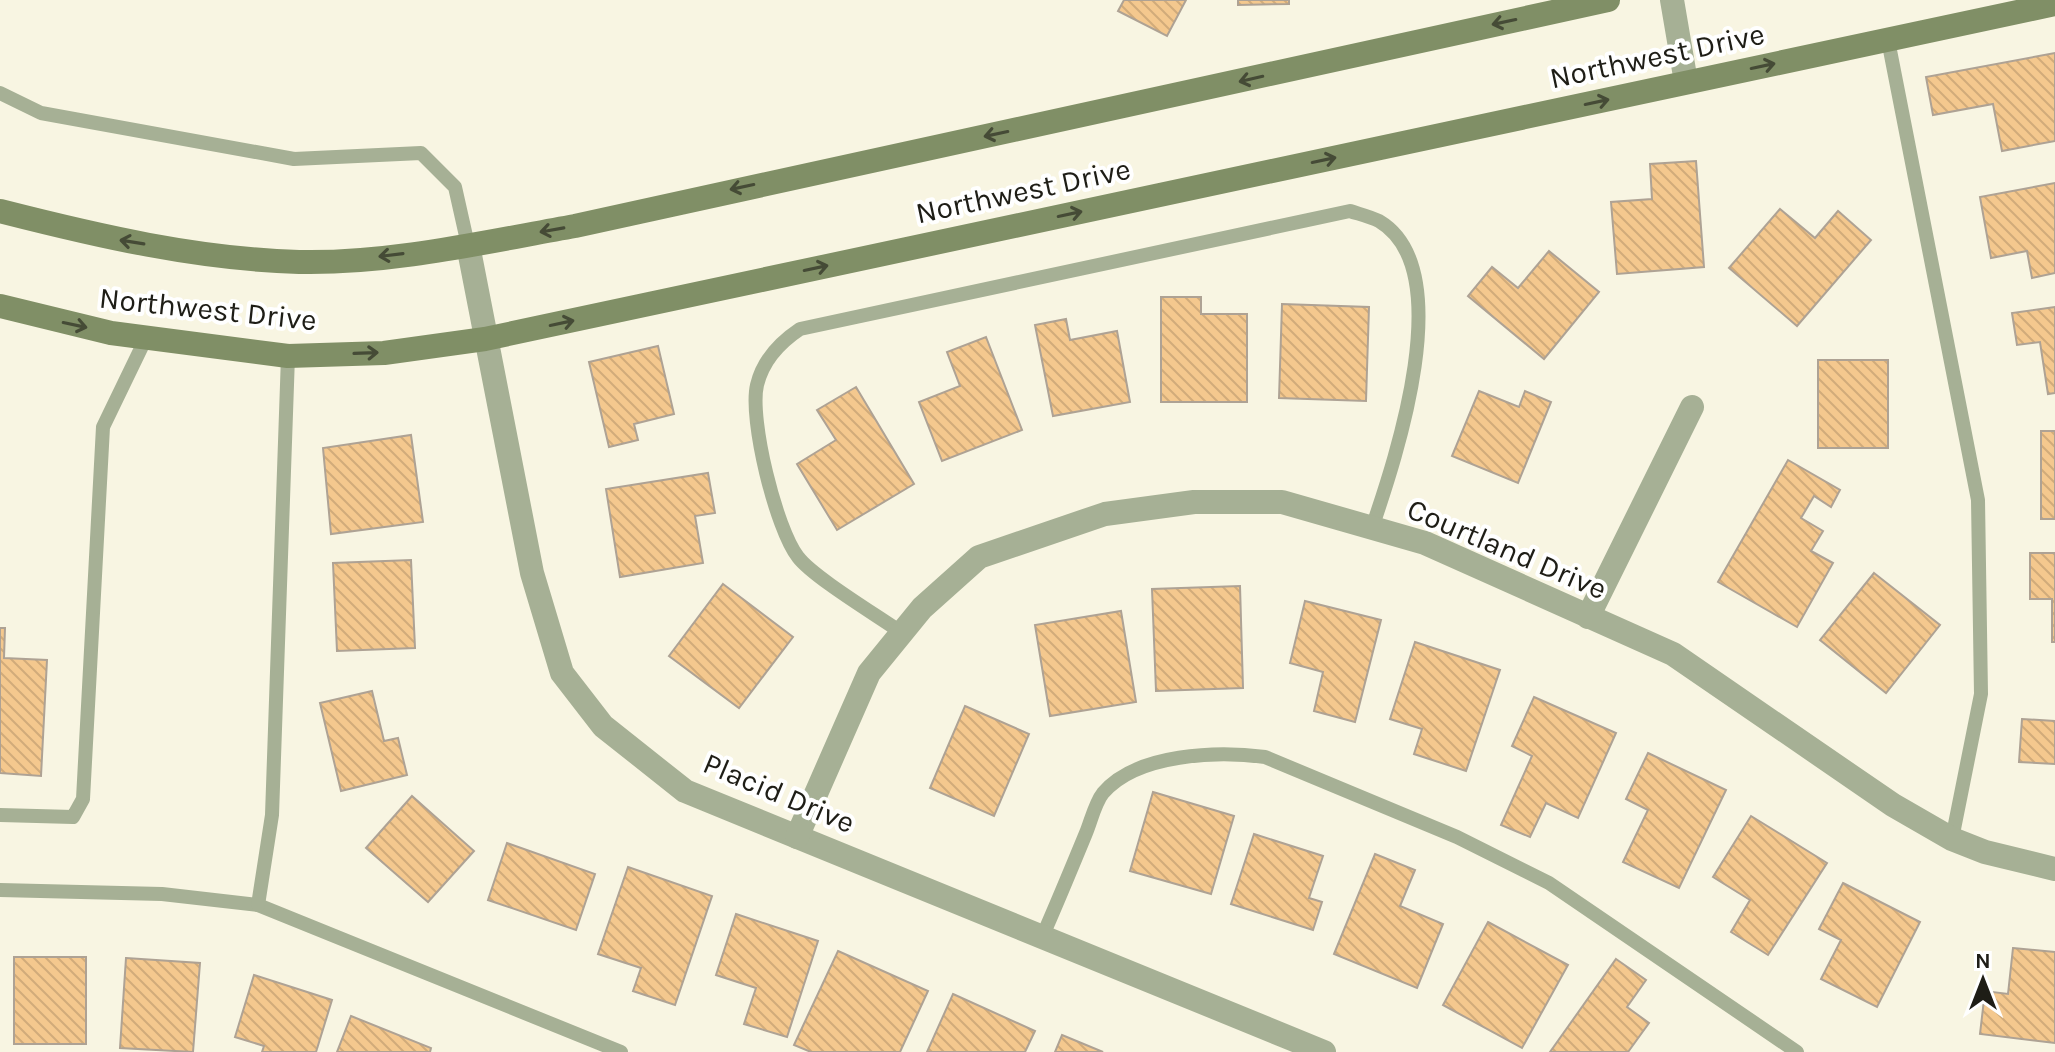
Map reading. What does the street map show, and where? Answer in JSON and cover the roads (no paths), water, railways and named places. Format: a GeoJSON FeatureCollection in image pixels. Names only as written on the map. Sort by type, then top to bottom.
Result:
{"type":"FeatureCollection","features":[{"type":"Feature","properties":{"kind":"main road","name":"Northwest Drive"},"geometry":{"type":"LineString","coordinates":[[0,211],[105,238],[230,258],[301,262],[468,245],[575,226],[1608,0]]}},
{"type":"Feature","properties":{"kind":"main road","name":"Northwest Drive"},"geometry":{"type":"LineString","coordinates":[[0,306],[37,317],[146,338],[288,356],[384,353],[485,339],[2055,4]]}},
{"type":"Feature","properties":{"kind":"street"},"geometry":{"type":"LineString","coordinates":[[1672,0],[1686,82]]}},
{"type":"Feature","properties":{"kind":"street","name":"Placid Drive"},"geometry":{"type":"LineString","coordinates":[[468,245],[532,573],[562,673],[603,726],[685,791],[1324,1052]]}},
{"type":"Feature","properties":{"kind":"street"},"geometry":{"type":"LineString","coordinates":[[1588,617],[1692,407]]}},
{"type":"Feature","properties":{"kind":"street","name":"Courtland Drive"},"geometry":{"type":"LineString","coordinates":[[797,837],[869,673],[922,608],[979,557],[1105,514],[1194,502],[1282,502],[1425,543],[1673,654],[1893,805],[1952,839],[1985,852],[2055,869]]}},
{"type":"Feature","properties":{"kind":"lane"},"geometry":{"type":"LineString","coordinates":[[1888,40],[1978,500],[1981,694],[1952,839]]}},
{"type":"Feature","properties":{"kind":"lane"},"geometry":{"type":"LineString","coordinates":[[0,93],[41,113],[294,159],[421,153],[455,187],[468,245]]}},
{"type":"Feature","properties":{"kind":"lane"},"geometry":{"type":"LineString","coordinates":[[902,633],[798,558],[779,524],[754,411],[756,387],[764,364],[782,342],[800,329],[1350,211],[1380,222],[1400,242],[1416,276],[1418,332],[1413,378],[1399,446],[1372,528]]}},
{"type":"Feature","properties":{"kind":"lane"},"geometry":{"type":"LineString","coordinates":[[0,815],[73,817],[83,799],[103,427],[146,338]]}},
{"type":"Feature","properties":{"kind":"lane"},"geometry":{"type":"LineString","coordinates":[[258,905],[272,815],[288,356]]}},
{"type":"Feature","properties":{"kind":"lane"},"geometry":{"type":"LineString","coordinates":[[1043,935],[1102,794],[1148,766],[1193,755],[1231,753],[1265,757],[1457,837],[1549,883],[1797,1052]]}},
{"type":"Feature","properties":{"kind":"lane"},"geometry":{"type":"LineString","coordinates":[[0,890],[162,894],[258,905],[621,1052]]}}]}
